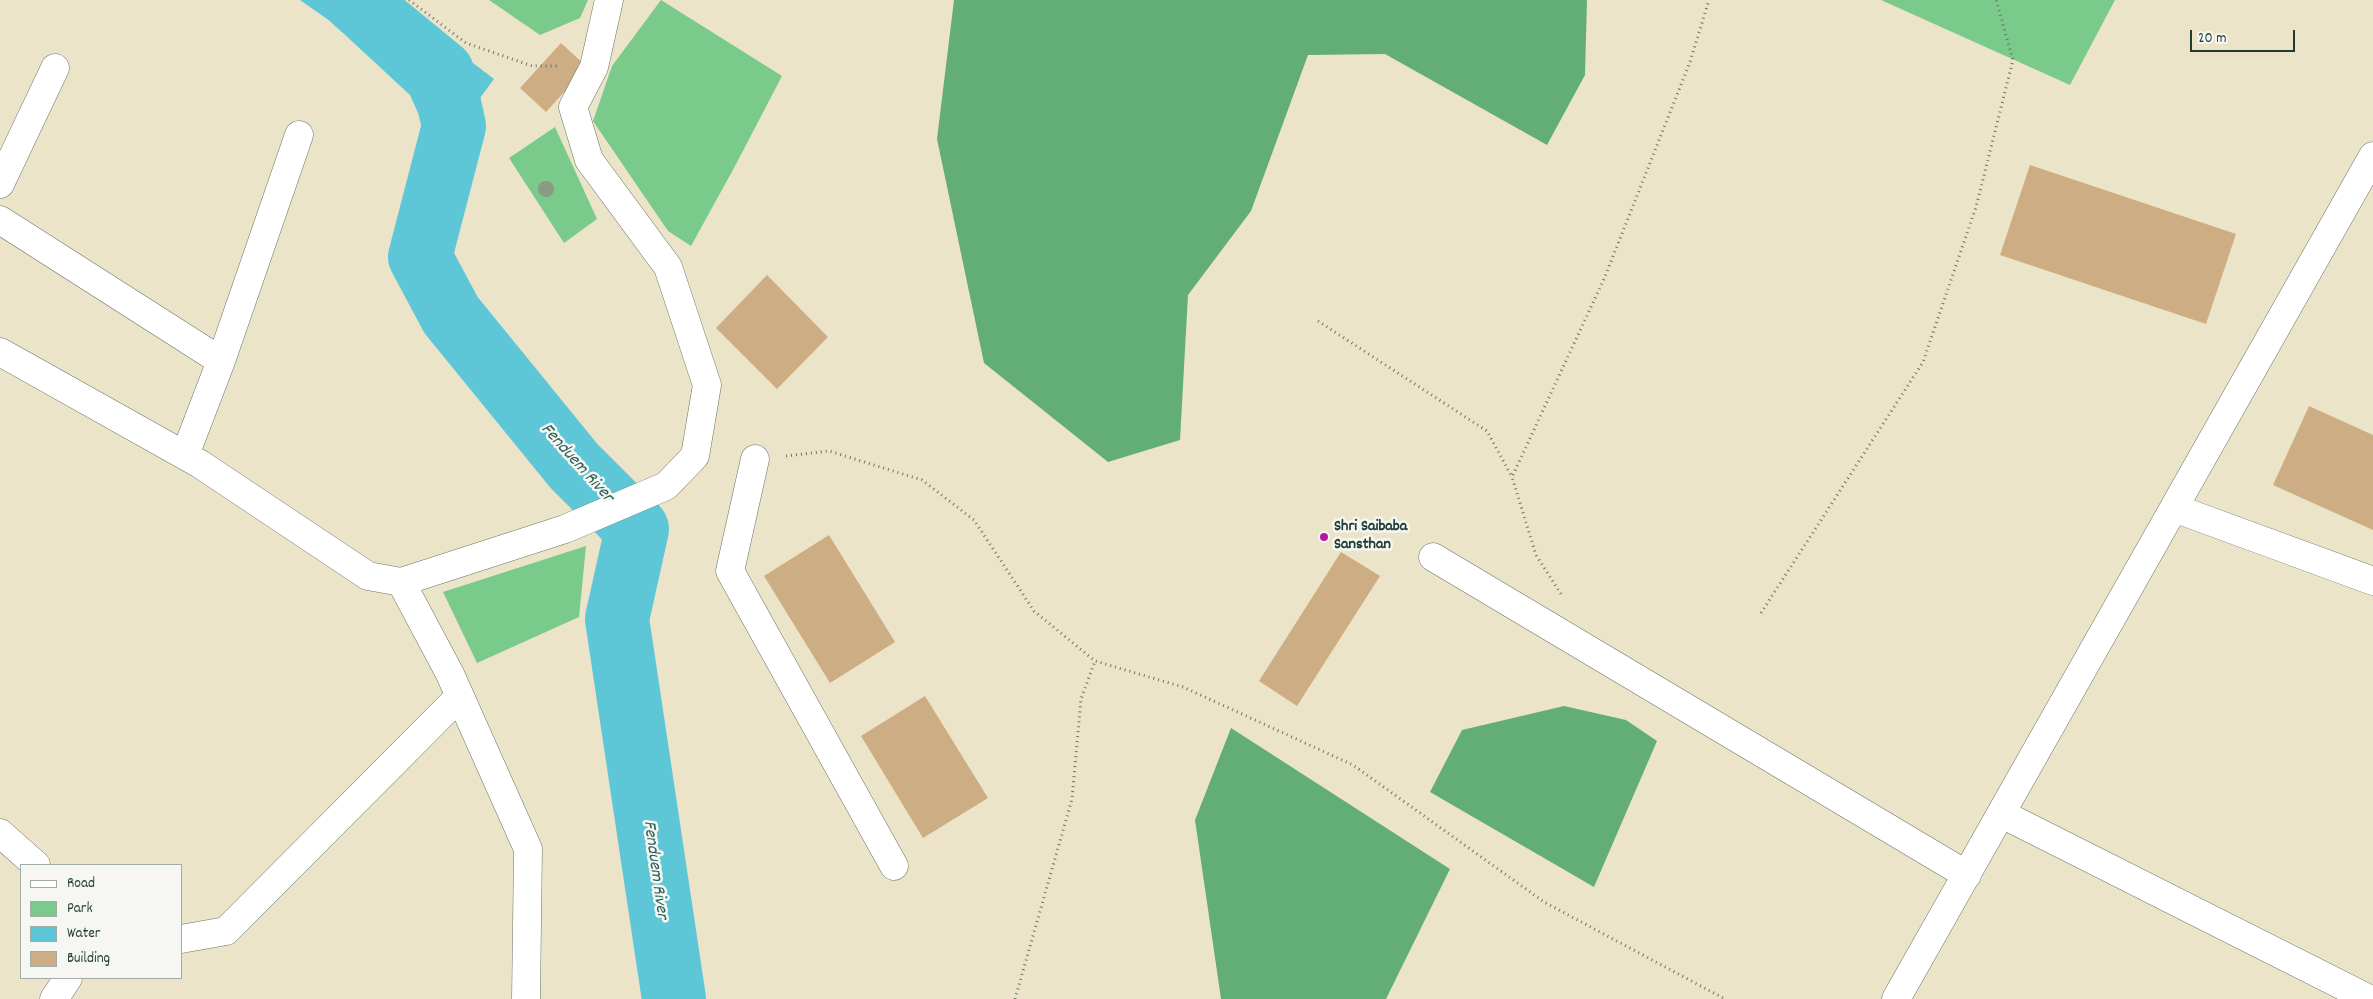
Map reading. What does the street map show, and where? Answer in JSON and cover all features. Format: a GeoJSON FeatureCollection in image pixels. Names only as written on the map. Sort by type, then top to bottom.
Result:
{"type":"FeatureCollection","features":[{"type":"Feature","properties":{"kind":"street"},"geometry":{"type":"LineString","coordinates":[[0,352],[185,455],[368,576],[401,582],[565,529],[666,486],[695,456],[707,386],[668,267],[589,160],[573,106],[594,67],[609,0]]}},
{"type":"Feature","properties":{"kind":"street"},"geometry":{"type":"LineString","coordinates":[[0,184],[55,68]]}},
{"type":"Feature","properties":{"kind":"street"},"geometry":{"type":"LineString","coordinates":[[185,455],[221,360],[299,135]]}},
{"type":"Feature","properties":{"kind":"street"},"geometry":{"type":"LineString","coordinates":[[1897,999],[2373,156]]}},
{"type":"Feature","properties":{"kind":"street"},"geometry":{"type":"LineString","coordinates":[[0,220],[221,360]]}},
{"type":"Feature","properties":{"kind":"street"},"geometry":{"type":"LineString","coordinates":[[755,460],[730,571],[894,866]]}},
{"type":"Feature","properties":{"kind":"street"},"geometry":{"type":"LineString","coordinates":[[2174,508],[2373,581]]}},
{"type":"Feature","properties":{"kind":"street"},"geometry":{"type":"LineString","coordinates":[[1433,557],[1967,875]]}},
{"type":"Feature","properties":{"kind":"street"},"geometry":{"type":"LineString","coordinates":[[401,582],[450,674],[528,849],[526,999]]}},
{"type":"Feature","properties":{"kind":"street"},"geometry":{"type":"LineString","coordinates":[[182,939],[226,931],[459,697]]}},
{"type":"Feature","properties":{"kind":"street"},"geometry":{"type":"LineString","coordinates":[[2002,814],[2369,999]]}},
{"type":"Feature","properties":{"kind":"street"},"geometry":{"type":"LineString","coordinates":[[0,832],[35,864]]}},
{"type":"Feature","properties":{"kind":"street"},"geometry":{"type":"LineString","coordinates":[[54,999],[67,979]]}},
{"type":"Feature","properties":{"kind":"path"},"geometry":{"type":"LineString","coordinates":[[409,0],[466,44],[532,66],[594,67]]}},
{"type":"Feature","properties":{"kind":"path"},"geometry":{"type":"LineString","coordinates":[[1512,477],[1604,280],[1690,62],[1709,0]]}},
{"type":"Feature","properties":{"kind":"path"},"geometry":{"type":"LineString","coordinates":[[1761,613],[1922,362],[1976,207],[2013,60],[1996,0]]}},
{"type":"Feature","properties":{"kind":"path"},"geometry":{"type":"LineString","coordinates":[[1318,321],[1487,431],[1512,477],[1536,555],[1566,602]]}},
{"type":"Feature","properties":{"kind":"path"},"geometry":{"type":"LineString","coordinates":[[755,460],[829,451],[922,480],[974,520],[1034,611],[1095,661],[1183,687],[1353,765],[1544,902],[1725,999]]}},
{"type":"Feature","properties":{"kind":"path"},"geometry":{"type":"LineString","coordinates":[[1015,999],[1072,799],[1081,699],[1095,661]]}},
{"type":"Feature","properties":{"kind":"green space"},"geometry":{"type":"Polygon","coordinates":[[[489,0],[588,0],[580,18],[540,35],[489,0]]]}},
{"type":"Feature","properties":{"kind":"green space"},"geometry":{"type":"Polygon","coordinates":[[[661,0],[782,76],[691,246],[668,231],[593,121],[612,66],[661,0]]]}},
{"type":"Feature","properties":{"kind":"green space"},"geometry":{"type":"Polygon","coordinates":[[[954,0],[1587,0],[1585,75],[1547,145],[1385,54],[1308,55],[1251,211],[1188,295],[1180,440],[1108,462],[984,363],[937,139],[954,0]]]}},
{"type":"Feature","properties":{"kind":"green space"},"geometry":{"type":"Polygon","coordinates":[[[1881,0],[2115,0],[2070,85],[1881,0]]]}},
{"type":"Feature","properties":{"kind":"green space"},"geometry":{"type":"Polygon","coordinates":[[[555,127],[597,219],[564,243],[509,158],[555,127]]]}},
{"type":"Feature","properties":{"kind":"green space"},"geometry":{"type":"Polygon","coordinates":[[[586,546],[579,617],[477,663],[443,592],[586,546]]]}},
{"type":"Feature","properties":{"kind":"green space"},"geometry":{"type":"Polygon","coordinates":[[[1564,706],[1626,720],[1657,741],[1594,887],[1430,792],[1462,730],[1564,706]]]}},
{"type":"Feature","properties":{"kind":"green space"},"geometry":{"type":"Polygon","coordinates":[[[1231,728],[1450,869],[1386,999],[1221,999],[1195,820],[1231,728]]]}},
{"type":"Feature","properties":{"kind":"water"},"geometry":{"type":"Polygon","coordinates":[[[300,0],[390,0],[494,79],[469,113],[484,125],[456,186],[408,248],[404,237],[418,192],[427,133],[410,95],[330,21],[300,0]]]}},
{"type":"Feature","properties":{"kind":"building"},"geometry":{"type":"Polygon","coordinates":[[[561,43],[587,67],[546,112],[520,88],[561,43]]]}},
{"type":"Feature","properties":{"kind":"building"},"geometry":{"type":"Polygon","coordinates":[[[2030,165],[2236,234],[2206,324],[2000,255],[2030,165]]]}},
{"type":"Feature","properties":{"kind":"building"},"geometry":{"type":"Polygon","coordinates":[[[767,275],[828,337],[777,389],[716,328],[767,275]]]}},
{"type":"Feature","properties":{"kind":"building"},"geometry":{"type":"Polygon","coordinates":[[[2309,406],[2373,435],[2373,530],[2273,485],[2309,406]]]}},
{"type":"Feature","properties":{"kind":"building"},"geometry":{"type":"Polygon","coordinates":[[[829,535],[895,642],[830,683],[764,576],[829,535]]]}},
{"type":"Feature","properties":{"kind":"building"},"geometry":{"type":"Polygon","coordinates":[[[1341,552],[1380,576],[1297,706],[1259,681],[1341,552]]]}},
{"type":"Feature","properties":{"kind":"building"},"geometry":{"type":"Polygon","coordinates":[[[925,696],[988,798],[923,838],[861,736],[925,696]]]}},
{"type":"Feature","properties":{"kind":"waterway","name":"Fenduem River"},"geometry":{"type":"LineString","coordinates":[[354,0],[442,72],[454,126],[420,257],[451,315],[574,466],[637,529],[617,619],[674,999]]}},
{"type":"Feature","properties":{"kind":"place","name":"Shri Saibaba Sansthan"},"geometry":{"type":"Point","coordinates":[1324,537]}}]}
